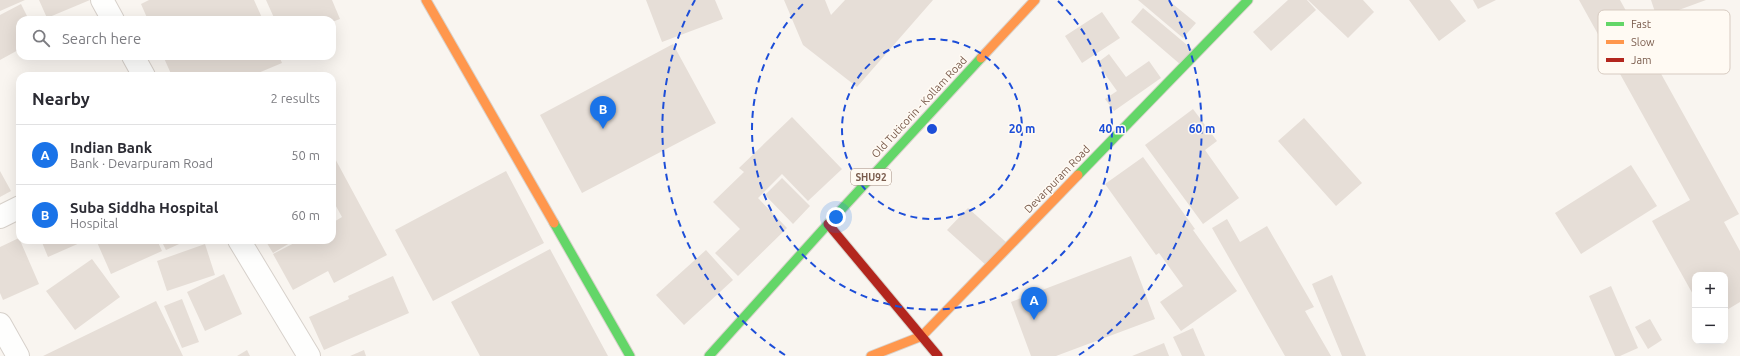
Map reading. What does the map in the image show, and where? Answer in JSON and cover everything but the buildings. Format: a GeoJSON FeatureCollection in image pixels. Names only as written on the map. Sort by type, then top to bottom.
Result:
{"type":"FeatureCollection","features":[{"type":"Feature","properties":{"kind":"main road"},"geometry":{"type":"LineString","coordinates":[[426,0],[630,356]]}},
{"type":"Feature","properties":{"kind":"main road","name":"Old Tuticorin - Kollam Road"},"geometry":{"type":"LineString","coordinates":[[710,356],[828,224],[1035,0]]}},
{"type":"Feature","properties":{"kind":"main road","name":"Devarpuram Road"},"geometry":{"type":"LineString","coordinates":[[871,356],[922,336],[1248,0]]}},
{"type":"Feature","properties":{"kind":"main road"},"geometry":{"type":"LineString","coordinates":[[828,224],[938,356]]}},
{"type":"Feature","properties":{"kind":"street"},"geometry":{"type":"LineString","coordinates":[[102,0],[111,16]]}},
{"type":"Feature","properties":{"kind":"street"},"geometry":{"type":"LineString","coordinates":[[135,60],[142,72]]}},
{"type":"Feature","properties":{"kind":"street"},"geometry":{"type":"LineString","coordinates":[[0,217],[16,209]]}},
{"type":"Feature","properties":{"kind":"street"},"geometry":{"type":"LineString","coordinates":[[241,244],[309,356]]}},
{"type":"Feature","properties":{"kind":"street"},"geometry":{"type":"LineString","coordinates":[[0,324],[18,356]]}},
{"type":"Feature","properties":{"kind":"traffic: fast"},"geometry":{"type":"LineString","coordinates":[[1078,175],[1248,0]]}},
{"type":"Feature","properties":{"kind":"traffic: fast"},"geometry":{"type":"LineString","coordinates":[[709,356],[981,58]]}},
{"type":"Feature","properties":{"kind":"traffic: fast"},"geometry":{"type":"LineString","coordinates":[[554,223],[630,356]]}},
{"type":"Feature","properties":{"kind":"traffic: slow"},"geometry":{"type":"LineString","coordinates":[[426,0],[554,223]]}},
{"type":"Feature","properties":{"kind":"traffic: slow"},"geometry":{"type":"LineString","coordinates":[[981,58],[1035,0]]}},
{"type":"Feature","properties":{"kind":"traffic: slow"},"geometry":{"type":"LineString","coordinates":[[871,356],[922,336],[1078,175]]}},
{"type":"Feature","properties":{"kind":"traffic: jam"},"geometry":{"type":"LineString","coordinates":[[828,224],[938,356]]}},
{"type":"Feature","properties":{"kind":"place","name":"Suba Siddha Hospital"},"geometry":{"type":"Point","coordinates":[603,129]}},
{"type":"Feature","properties":{"kind":"place","name":"Indian Bank"},"geometry":{"type":"Point","coordinates":[1034,320]}}]}
